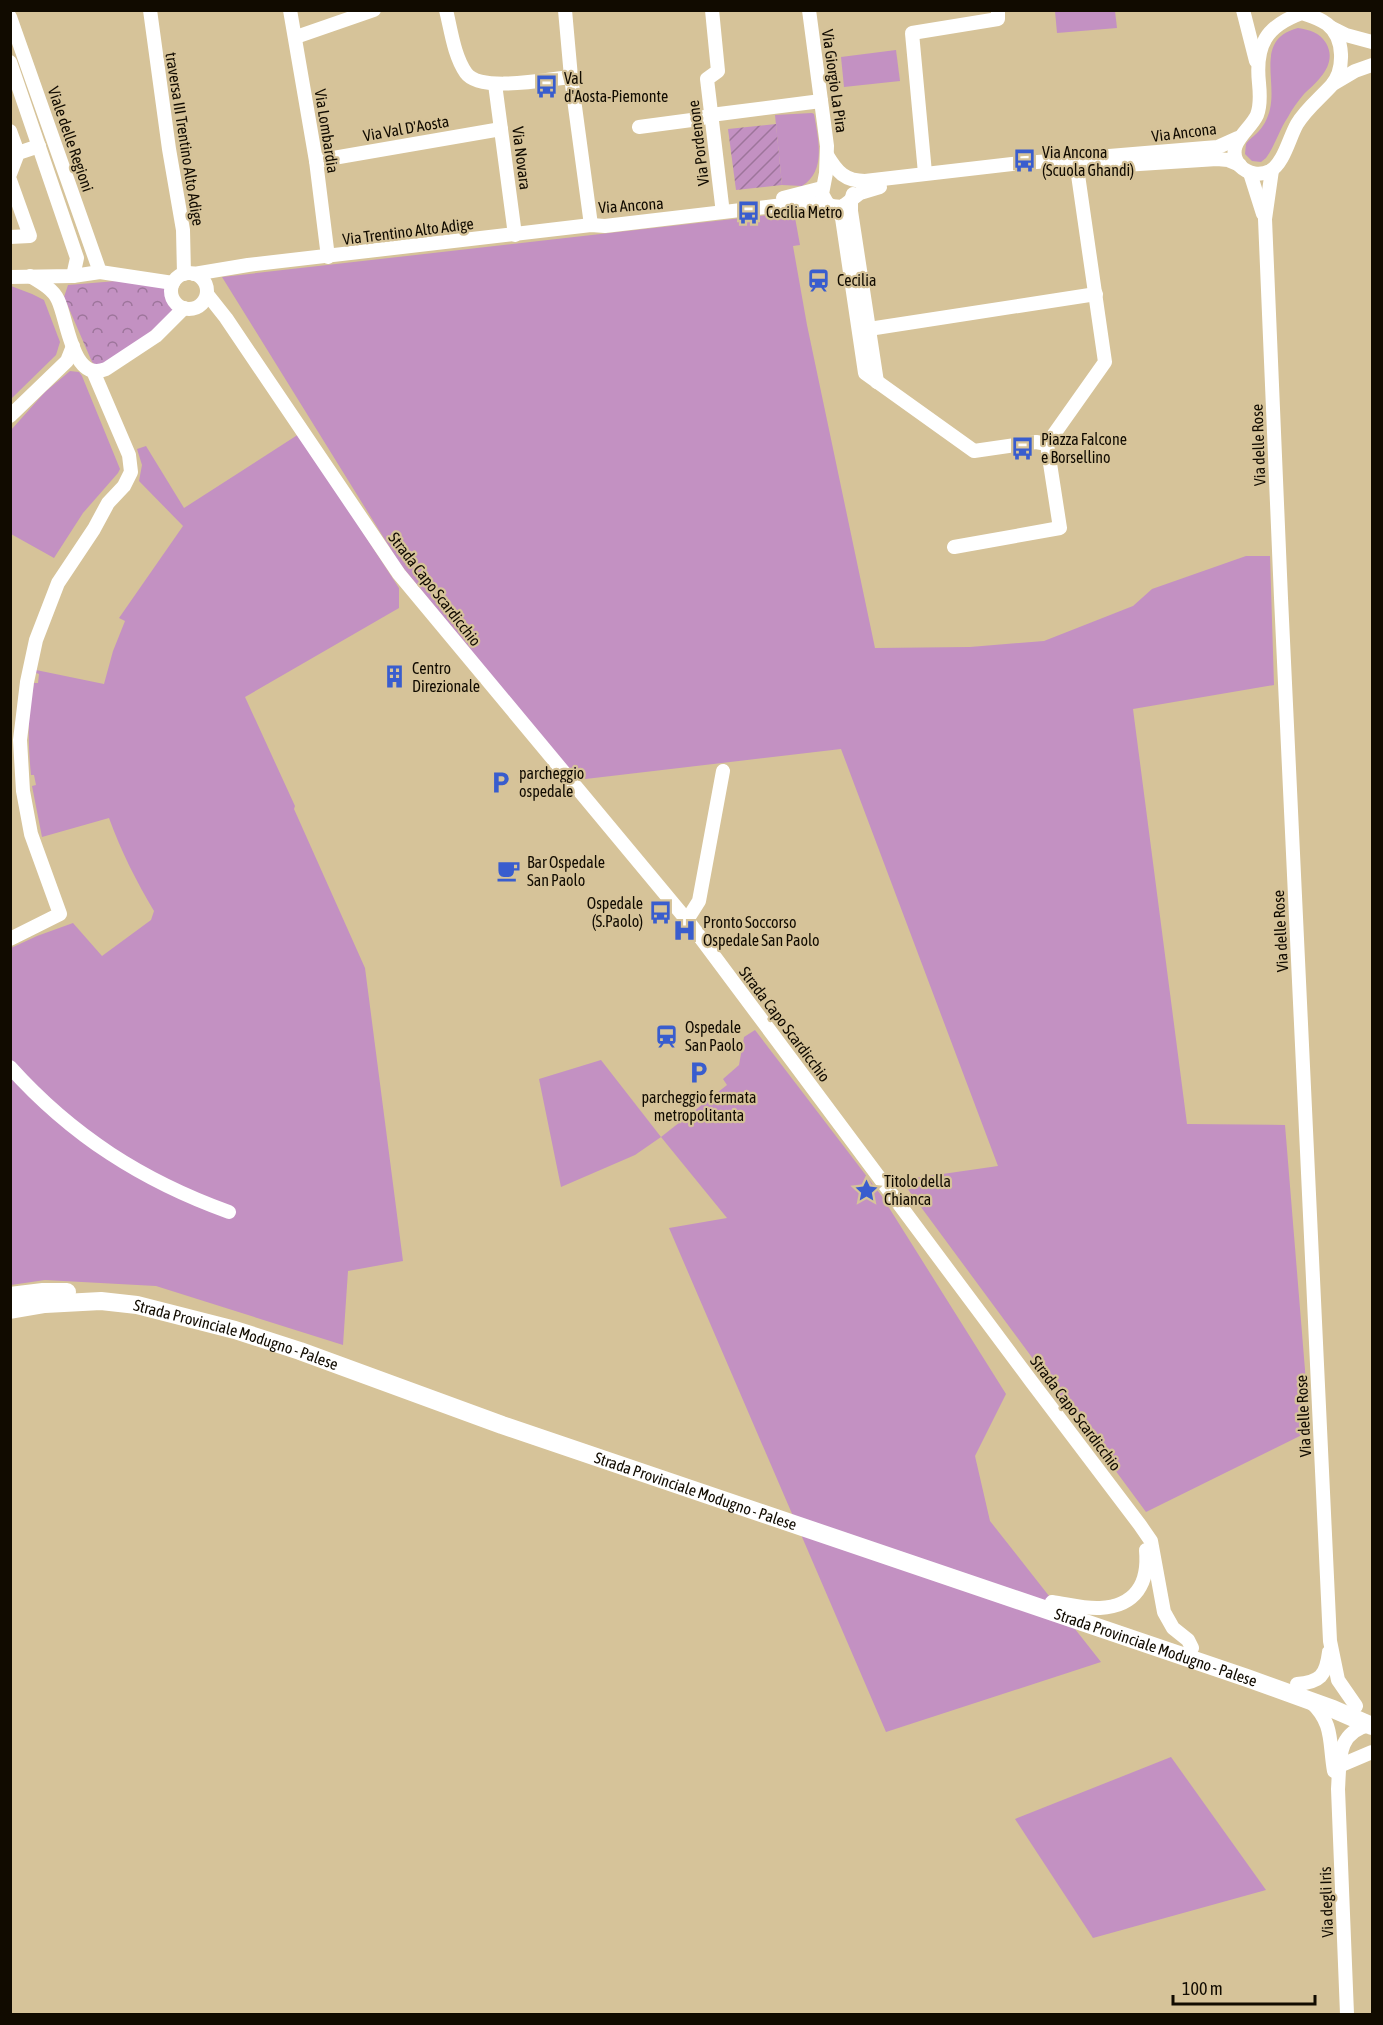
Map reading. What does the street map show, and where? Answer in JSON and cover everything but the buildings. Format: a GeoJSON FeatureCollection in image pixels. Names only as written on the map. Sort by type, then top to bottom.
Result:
{"type":"FeatureCollection","features":[{"type":"Feature","properties":{"kind":"main road","name":"Strada Provinciale Modugno - Palese"},"geometry":{"type":"LineString","coordinates":[[10,1296],[43,1292],[130,1294],[181,1302],[230,1316],[499,1414],[1297,1684],[1368,1718]]}},
{"type":"Feature","properties":{"kind":"main road","name":"Strada Provinciale Modugno - Palese"},"geometry":{"type":"LineString","coordinates":[[10,1310],[45,1304],[101,1301],[137,1305],[236,1330],[536,1436],[1309,1700],[1368,1718]]}},
{"type":"Feature","properties":{"kind":"street","name":"traversa III Trentino Alto Adige"},"geometry":{"type":"LineString","coordinates":[[150,10],[189,274]]}},
{"type":"Feature","properties":{"kind":"street","name":"Via Lombardia"},"geometry":{"type":"LineString","coordinates":[[290,10],[316,161],[328,257]]}},
{"type":"Feature","properties":{"kind":"street"},"geometry":{"type":"LineString","coordinates":[[296,37],[374,10]]}},
{"type":"Feature","properties":{"kind":"street"},"geometry":{"type":"LineString","coordinates":[[446,10],[459,61],[467,75],[477,81],[495,84],[571,77]]}},
{"type":"Feature","properties":{"kind":"street"},"geometry":{"type":"LineString","coordinates":[[566,10],[571,77],[591,225]]}},
{"type":"Feature","properties":{"kind":"street","name":"Via Pordenone"},"geometry":{"type":"LineString","coordinates":[[712,10],[718,71],[707,79],[722,205]]}},
{"type":"Feature","properties":{"kind":"street","name":"Via Giorgio La Pira"},"geometry":{"type":"LineString","coordinates":[[809,10],[827,155],[823,186]]}},
{"type":"Feature","properties":{"kind":"street"},"geometry":{"type":"LineString","coordinates":[[925,173],[912,33],[998,19],[998,10]]}},
{"type":"Feature","properties":{"kind":"street"},"geometry":{"type":"LineString","coordinates":[[1243,10],[1258,69]]}},
{"type":"Feature","properties":{"kind":"street"},"geometry":{"type":"LineString","coordinates":[[1238,138],[1258,114],[1260,49],[1269,31],[1284,20],[1300,12],[1318,18],[1346,35],[1372,42]]}},
{"type":"Feature","properties":{"kind":"street","name":"Viale delle Regioni"},"geometry":{"type":"LineString","coordinates":[[10,17],[100,272]]}},
{"type":"Feature","properties":{"kind":"street"},"geometry":{"type":"LineString","coordinates":[[1329,26],[1337,36],[1340,54],[1340,71],[1332,86]]}},
{"type":"Feature","properties":{"kind":"street","name":"Viale delle Regioni"},"geometry":{"type":"LineString","coordinates":[[10,62],[77,258],[73,276]]}},
{"type":"Feature","properties":{"kind":"street"},"geometry":{"type":"LineString","coordinates":[[1272,170],[1280,160],[1298,123],[1311,104],[1355,70],[1372,65]]}},
{"type":"Feature","properties":{"kind":"street","name":"Via Novara"},"geometry":{"type":"LineString","coordinates":[[495,84],[515,235]]}},
{"type":"Feature","properties":{"kind":"street"},"geometry":{"type":"LineString","coordinates":[[639,127],[821,101]]}},
{"type":"Feature","properties":{"kind":"street","name":"Via Val D'Aosta"},"geometry":{"type":"LineString","coordinates":[[316,161],[501,129]]}},
{"type":"Feature","properties":{"kind":"street"},"geometry":{"type":"LineString","coordinates":[[10,131],[18,153],[10,174]]}},
{"type":"Feature","properties":{"kind":"street","name":"Via Ancona"},"geometry":{"type":"LineString","coordinates":[[844,177],[865,181],[925,173],[1218,147],[1238,138]]}},
{"type":"Feature","properties":{"kind":"street","name":"Via delle Rose"},"geometry":{"type":"LineString","coordinates":[[1238,138],[1235,150],[1265,219]]}},
{"type":"Feature","properties":{"kind":"street"},"geometry":{"type":"LineString","coordinates":[[18,153],[39,146]]}},
{"type":"Feature","properties":{"kind":"street"},"geometry":{"type":"LineString","coordinates":[[827,155],[853,186],[851,201],[877,382]]}},
{"type":"Feature","properties":{"kind":"street","name":"Via Ancona"},"geometry":{"type":"LineString","coordinates":[[851,201],[860,193],[871,188],[1011,172],[1217,159],[1228,160],[1245,169],[1262,174],[1272,170]]}},
{"type":"Feature","properties":{"kind":"street"},"geometry":{"type":"LineString","coordinates":[[954,547],[1060,528],[1047,444],[1106,362],[1077,168]]}},
{"type":"Feature","properties":{"kind":"street","name":"Via delle Rose"},"geometry":{"type":"LineString","coordinates":[[1272,170],[1265,219],[1330,1641]]}},
{"type":"Feature","properties":{"kind":"street"},"geometry":{"type":"LineString","coordinates":[[844,177],[832,176],[823,186],[822,194],[842,218],[865,373],[974,451],[1036,442],[1047,444]]}},
{"type":"Feature","properties":{"kind":"street"},"geometry":{"type":"LineString","coordinates":[[10,180],[30,236],[10,237]]}},
{"type":"Feature","properties":{"kind":"street","name":"Via Ancona"},"geometry":{"type":"LineString","coordinates":[[591,225],[605,219],[791,197],[823,186]]}},
{"type":"Feature","properties":{"kind":"street"},"geometry":{"type":"LineString","coordinates":[[829,205],[842,207],[851,201]]}},
{"type":"Feature","properties":{"kind":"street","name":"Via Ancona"},"geometry":{"type":"LineString","coordinates":[[591,225],[605,226],[791,204],[829,205]]}},
{"type":"Feature","properties":{"kind":"street","name":"Via Trentino Alto Adige"},"geometry":{"type":"LineString","coordinates":[[189,274],[591,225]]}},
{"type":"Feature","properties":{"kind":"street"},"geometry":{"type":"LineString","coordinates":[[67,361],[87,368],[106,369],[156,336],[189,308],[202,303],[206,289],[227,268]]}},
{"type":"Feature","properties":{"kind":"street"},"geometry":{"type":"LineString","coordinates":[[10,277],[73,276],[100,272],[173,283],[189,274],[203,279],[206,289]]}},
{"type":"Feature","properties":{"kind":"street"},"geometry":{"type":"LineString","coordinates":[[30,276],[58,299]]}},
{"type":"Feature","properties":{"kind":"street"},"geometry":{"type":"LineString","coordinates":[[10,939],[60,914],[31,834],[23,791],[20,740],[27,682],[36,640],[58,583],[94,529],[108,503],[124,486],[130,472],[129,455],[87,368],[73,345],[58,299],[58,288],[64,280],[73,276]]}},
{"type":"Feature","properties":{"kind":"street"},"geometry":{"type":"LineString","coordinates":[[173,283],[172,298],[179,306],[209,311],[226,318]]}},
{"type":"Feature","properties":{"kind":"street","name":"Strada Capo Scardicchio"},"geometry":{"type":"LineString","coordinates":[[206,289],[399,574],[687,921],[1140,1525]]}},
{"type":"Feature","properties":{"kind":"street"},"geometry":{"type":"LineString","coordinates":[[869,329],[1096,294]]}},
{"type":"Feature","properties":{"kind":"street"},"geometry":{"type":"LineString","coordinates":[[10,416],[67,361],[73,345]]}},
{"type":"Feature","properties":{"kind":"street"},"geometry":{"type":"LineString","coordinates":[[687,921],[699,901],[723,771]]}},
{"type":"Feature","properties":{"kind":"street"},"geometry":{"type":"LineString","coordinates":[[10,1067],[53,1111],[103,1150],[160,1184],[229,1212]]}},
{"type":"Feature","properties":{"kind":"street"},"geometry":{"type":"LineString","coordinates":[[1052,1602],[1099,1608],[1123,1604],[1138,1591],[1145,1578],[1147,1562],[1146,1545],[1140,1525]]}},
{"type":"Feature","properties":{"kind":"street"},"geometry":{"type":"LineString","coordinates":[[1140,1525],[1151,1541],[1164,1612],[1173,1628],[1188,1640],[1192,1648]]}},
{"type":"Feature","properties":{"kind":"street"},"geometry":{"type":"LineString","coordinates":[[1297,1684],[1312,1682],[1320,1678],[1326,1668],[1330,1641]]}},
{"type":"Feature","properties":{"kind":"street"},"geometry":{"type":"LineString","coordinates":[[1330,1641],[1338,1680],[1368,1718],[1351,1732],[1345,1742],[1338,1789]]}},
{"type":"Feature","properties":{"kind":"street"},"geometry":{"type":"LineString","coordinates":[[1309,1700],[1320,1710],[1327,1722],[1338,1789]]}},
{"type":"Feature","properties":{"kind":"street"},"geometry":{"type":"LineString","coordinates":[[1340,1766],[1372,1752]]}},
{"type":"Feature","properties":{"kind":"street","name":"Via degli Iris"},"geometry":{"type":"LineString","coordinates":[[1338,1789],[1347,2014]]}},
{"type":"Feature","properties":{"kind":"green space"},"geometry":{"type":"Polygon","coordinates":[[[1055,11],[1115,11],[1117,28],[1057,33],[1055,11]]]}},
{"type":"Feature","properties":{"kind":"green space"},"geometry":{"type":"Polygon","coordinates":[[[1298,28],[1314,32],[1323,39],[1329,51],[1328,65],[1325,72],[1293,108],[1266,158],[1261,162],[1252,161],[1245,154],[1246,144],[1261,129],[1269,112],[1272,51],[1276,41],[1285,33],[1298,28]]]}},
{"type":"Feature","properties":{"kind":"green space"},"geometry":{"type":"Polygon","coordinates":[[[896,50],[900,81],[844,87],[841,57],[896,50]]]}},
{"type":"Feature","properties":{"kind":"green space"},"geometry":{"type":"Polygon","coordinates":[[[812,113],[819,143],[815,172],[802,186],[782,185],[775,115],[812,113]]]}},
{"type":"Feature","properties":{"kind":"green space"},"geometry":{"type":"Polygon","coordinates":[[[776,124],[782,185],[736,190],[728,129],[776,124]]]}},
{"type":"Feature","properties":{"kind":"green space"},"geometry":{"type":"Polygon","coordinates":[[[794,212],[800,245],[793,246],[807,325],[875,648],[970,647],[1044,641],[1133,606],[1152,589],[1246,556],[1270,556],[1274,685],[1133,709],[1187,1124],[1285,1125],[1310,1431],[1146,1512],[901,1180],[998,1166],[841,749],[577,780],[400,564],[222,277],[794,212]]]}},
{"type":"Feature","properties":{"kind":"green space"},"geometry":{"type":"Polygon","coordinates":[[[128,280],[167,286],[168,301],[176,309],[139,341],[97,366],[92,362],[64,297],[68,285],[128,280]]]}},
{"type":"Feature","properties":{"kind":"green space"},"geometry":{"type":"Polygon","coordinates":[[[11,286],[44,300],[60,342],[56,355],[11,399],[11,286]]]}},
{"type":"Feature","properties":{"kind":"green space"},"geometry":{"type":"Polygon","coordinates":[[[70,371],[79,372],[82,376],[120,469],[83,513],[54,558],[11,534],[11,430],[45,392],[70,371]]]}},
{"type":"Feature","properties":{"kind":"green space"},"geometry":{"type":"Polygon","coordinates":[[[299,434],[399,588],[399,608],[245,697],[365,968],[403,1261],[348,1271],[343,1345],[156,1286],[45,1280],[11,1285],[11,948],[73,923],[102,956],[151,920],[154,911],[129,866],[109,818],[42,837],[32,786],[36,785],[34,775],[31,775],[29,740],[32,694],[34,683],[38,683],[39,674],[36,670],[104,684],[113,651],[125,621],[119,618],[183,526],[139,481],[142,465],[137,449],[146,446],[184,508],[299,434]]]}},
{"type":"Feature","properties":{"kind":"green space"},"geometry":{"type":"Polygon","coordinates":[[[755,1030],[881,1195],[1006,1394],[975,1456],[990,1521],[1101,1662],[886,1732],[669,1228],[727,1218],[661,1137],[727,1085],[723,1079],[739,1065],[744,1037],[755,1030]]]}},
{"type":"Feature","properties":{"kind":"green space"},"geometry":{"type":"Polygon","coordinates":[[[601,1060],[661,1137],[635,1155],[561,1187],[539,1079],[601,1060]]]}},
{"type":"Feature","properties":{"kind":"green space"},"geometry":{"type":"Polygon","coordinates":[[[1171,1757],[1266,1890],[1093,1938],[1015,1819],[1171,1757]]]}},
{"type":"Feature","properties":{"kind":"place","name":"Val d'Aosta-Piemonte"},"geometry":{"type":"Point","coordinates":[546,87]}},
{"type":"Feature","properties":{"kind":"place","name":"Via Ancona (Scuola Ghandi)"},"geometry":{"type":"Point","coordinates":[1024,161]}},
{"type":"Feature","properties":{"kind":"place","name":"Cecilia Metro"},"geometry":{"type":"Point","coordinates":[748,212]}},
{"type":"Feature","properties":{"kind":"place","name":"Cecilia"},"geometry":{"type":"Point","coordinates":[819,280]}},
{"type":"Feature","properties":{"kind":"place","name":"Piazza Falcone e Borsellino"},"geometry":{"type":"Point","coordinates":[1023,448]}},
{"type":"Feature","properties":{"kind":"place","name":"Centro Direzionale"},"geometry":{"type":"Point","coordinates":[394,677]}},
{"type":"Feature","properties":{"kind":"place","name":"parcheggio ospedale"},"geometry":{"type":"Point","coordinates":[501,782]}},
{"type":"Feature","properties":{"kind":"place","name":"Bar Ospedale San Paolo"},"geometry":{"type":"Point","coordinates":[509,871]}},
{"type":"Feature","properties":{"kind":"place","name":"Ospedale (S.Paolo)"},"geometry":{"type":"Point","coordinates":[661,912]}},
{"type":"Feature","properties":{"kind":"place","name":"Pronto Soccorso Ospedale San Paolo"},"geometry":{"type":"Point","coordinates":[685,931]}},
{"type":"Feature","properties":{"kind":"place","name":"Ospedale San Paolo"},"geometry":{"type":"Point","coordinates":[667,1036]}},
{"type":"Feature","properties":{"kind":"place","name":"parcheggio fermata metropolitanta"},"geometry":{"type":"Point","coordinates":[699,1072]}},
{"type":"Feature","properties":{"kind":"place","name":"Titolo della Chianca"},"geometry":{"type":"Point","coordinates":[866,1190]}}]}
